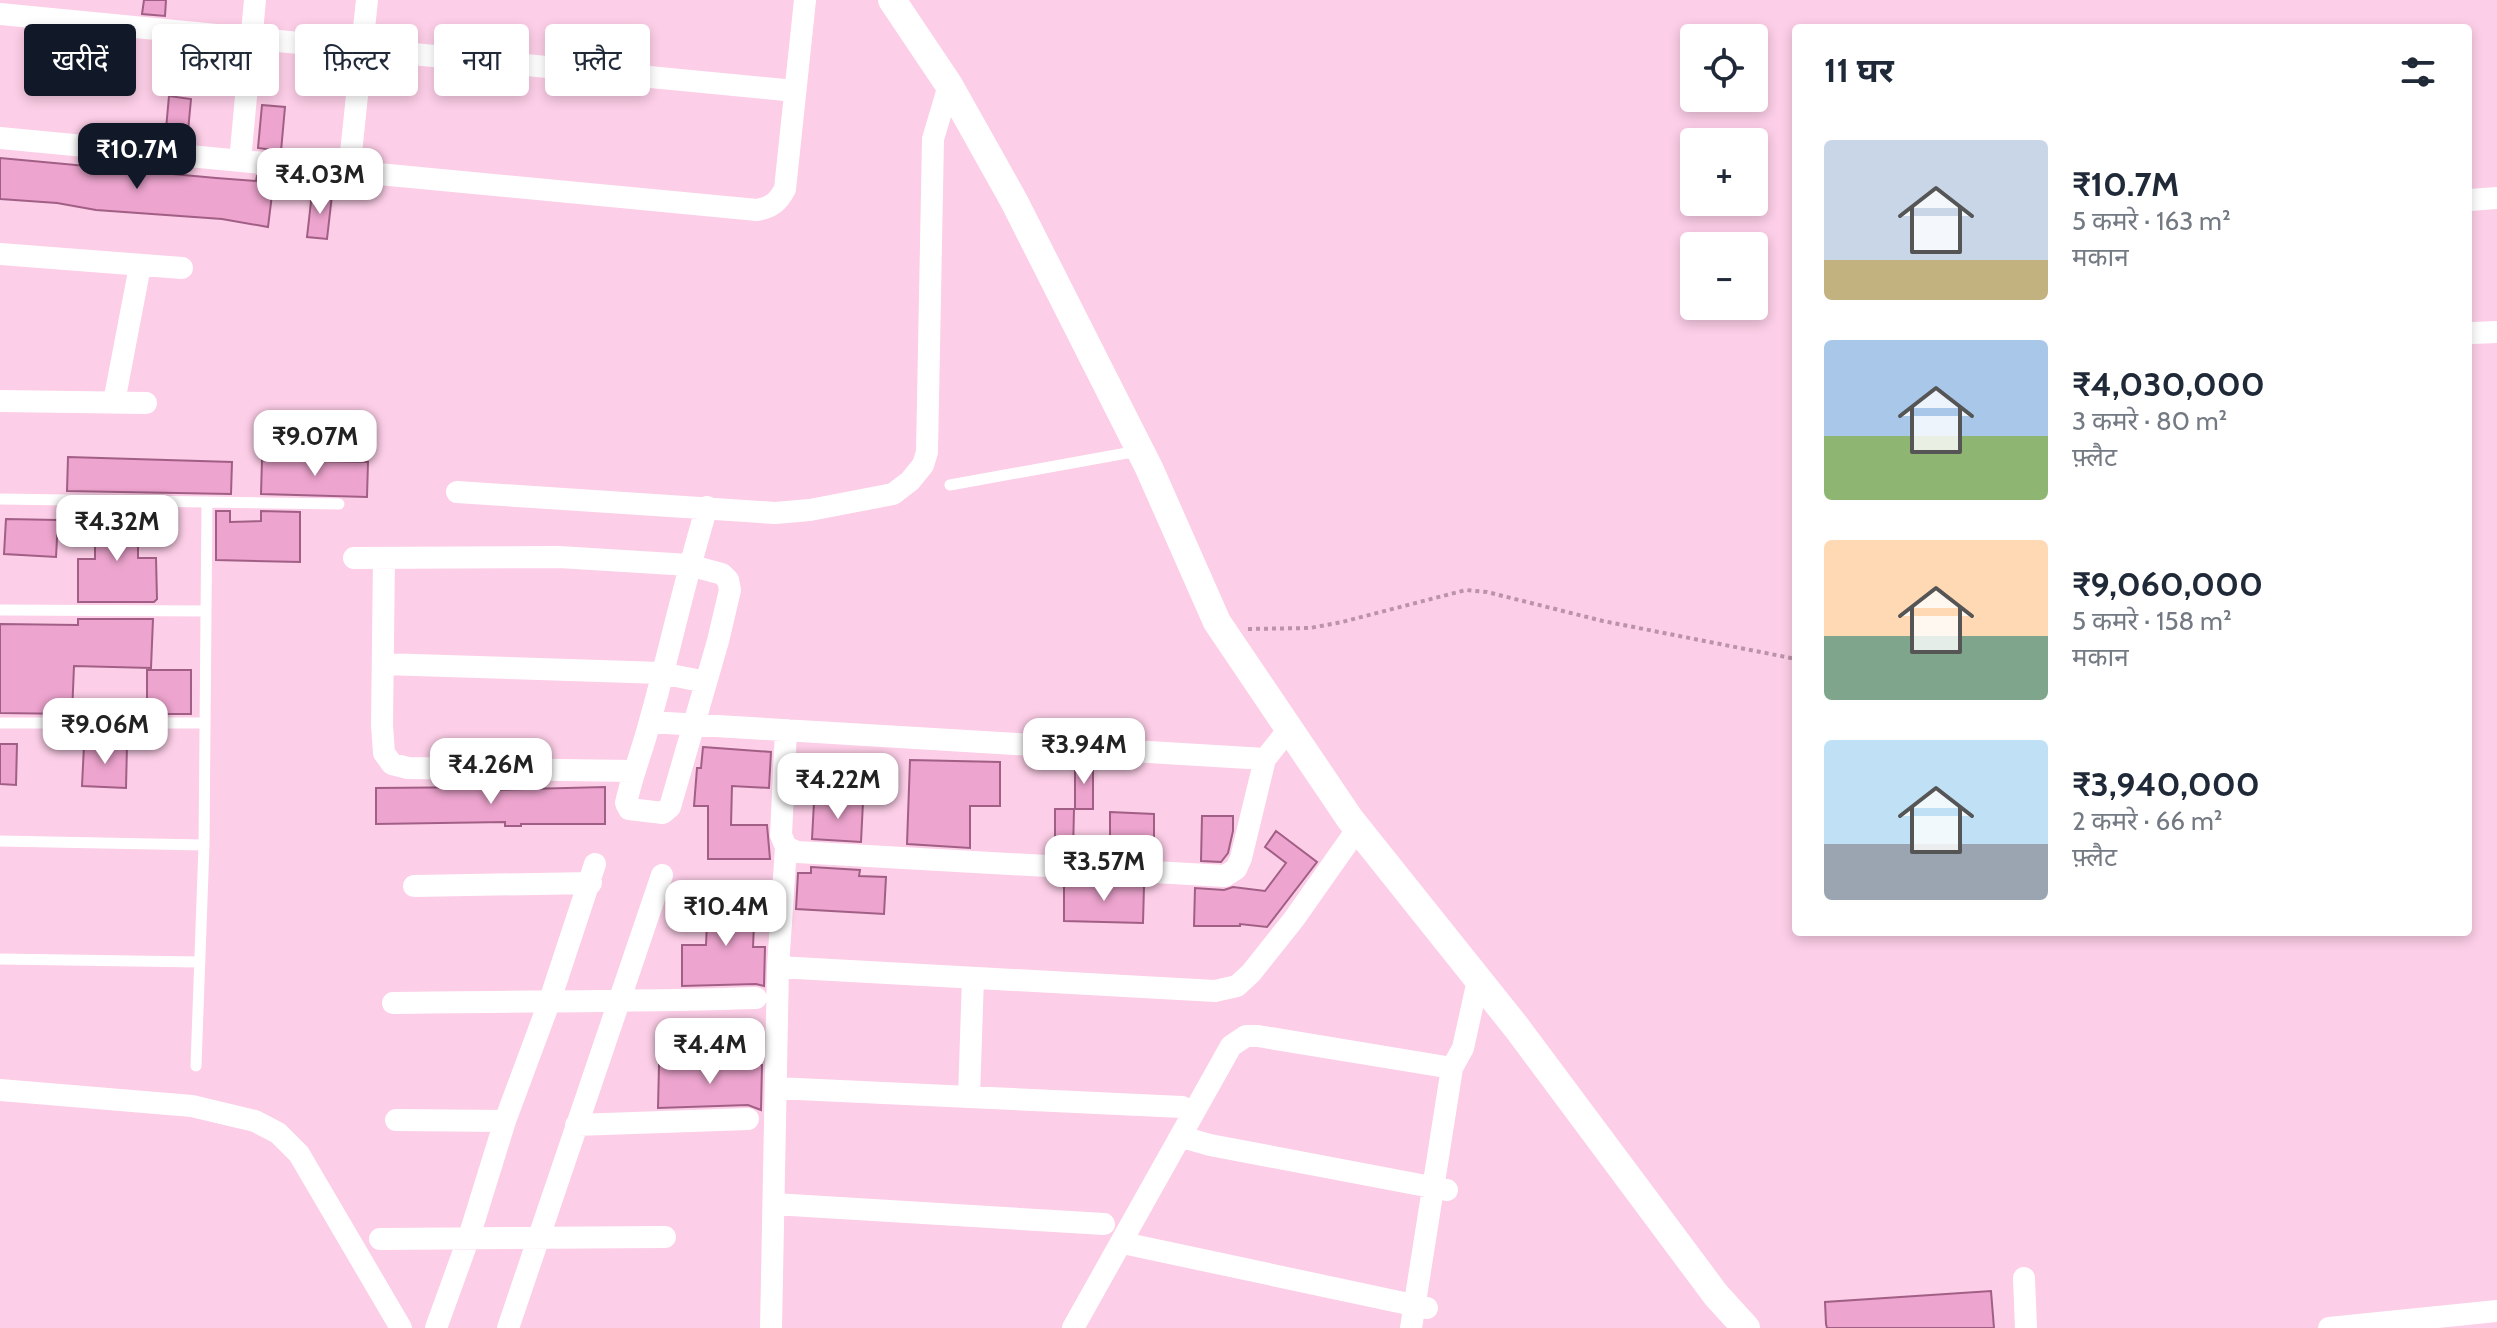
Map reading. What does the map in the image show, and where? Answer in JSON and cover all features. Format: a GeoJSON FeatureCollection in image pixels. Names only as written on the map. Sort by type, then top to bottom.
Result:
{"type":"FeatureCollection","features":[{"type":"Feature","properties":{"kind":"street"},"geometry":{"type":"LineString","coordinates":[[253,24],[255,0]]}},
{"type":"Feature","properties":{"kind":"street"},"geometry":{"type":"LineString","coordinates":[[365,24],[367,0]]}},
{"type":"Feature","properties":{"kind":"street"},"geometry":{"type":"LineString","coordinates":[[0,138],[757,210],[769,208],[779,201],[785,189],[805,0]]}},
{"type":"Feature","properties":{"kind":"street"},"geometry":{"type":"LineString","coordinates":[[892,0],[949,85],[1014,201],[1139,451],[1196,581],[1222,630],[1358,828],[1478,980],[1716,1295],[1746,1328]]}},
{"type":"Feature","properties":{"kind":"street"},"geometry":{"type":"LineString","coordinates":[[0,14],[152,29]]}},
{"type":"Feature","properties":{"kind":"street"},"geometry":{"type":"LineString","coordinates":[[418,54],[795,91]]}},
{"type":"Feature","properties":{"kind":"street"},"geometry":{"type":"LineString","coordinates":[[457,492],[775,513],[836,507],[893,494],[910,481],[923,465],[928,438],[933,139],[949,85]]}},
{"type":"Feature","properties":{"kind":"street"},"geometry":{"type":"LineString","coordinates":[[240,161],[246,96]]}},
{"type":"Feature","properties":{"kind":"street"},"geometry":{"type":"LineString","coordinates":[[349,172],[357,96]]}},
{"type":"Feature","properties":{"kind":"street"},"geometry":{"type":"LineString","coordinates":[[2472,200],[2497,198]]}},
{"type":"Feature","properties":{"kind":"street"},"geometry":{"type":"LineString","coordinates":[[0,254],[182,268]]}},
{"type":"Feature","properties":{"kind":"street"},"geometry":{"type":"LineString","coordinates":[[114,402],[140,266]]}},
{"type":"Feature","properties":{"kind":"street"},"geometry":{"type":"LineString","coordinates":[[2472,333],[2497,332]]}},
{"type":"Feature","properties":{"kind":"street"},"geometry":{"type":"LineString","coordinates":[[0,401],[146,403]]}},
{"type":"Feature","properties":{"kind":"street"},"geometry":{"type":"LineString","coordinates":[[354,558],[559,557],[689,565],[722,574],[728,580],[730,590],[694,727],[667,811],[626,807],[633,771],[650,722],[689,565],[707,507]]}},
{"type":"Feature","properties":{"kind":"street"},"geometry":{"type":"LineString","coordinates":[[384,558],[384,753],[392,764],[408,768],[633,771]]}},
{"type":"Feature","properties":{"kind":"street"},"geometry":{"type":"LineString","coordinates":[[383,664],[661,673],[706,682]]}},
{"type":"Feature","properties":{"kind":"street"},"geometry":{"type":"LineString","coordinates":[[650,722],[1265,759]]}},
{"type":"Feature","properties":{"kind":"street"},"geometry":{"type":"LineString","coordinates":[[786,847],[797,852],[1225,876],[1236,869],[1241,858],[1265,759],[1289,729]]}},
{"type":"Feature","properties":{"kind":"street"},"geometry":{"type":"LineString","coordinates":[[771,1328],[778,967],[786,847],[781,835],[786,730]]}},
{"type":"Feature","properties":{"kind":"street"},"geometry":{"type":"LineString","coordinates":[[778,967],[1215,991],[1237,986],[1294,919],[1358,828]]}},
{"type":"Feature","properties":{"kind":"street"},"geometry":{"type":"LineString","coordinates":[[414,886],[593,873],[436,1328]]}},
{"type":"Feature","properties":{"kind":"street"},"geometry":{"type":"LineString","coordinates":[[508,1328],[662,875]]}},
{"type":"Feature","properties":{"kind":"street"},"geometry":{"type":"LineString","coordinates":[[969,1097],[973,978]]}},
{"type":"Feature","properties":{"kind":"street"},"geometry":{"type":"LineString","coordinates":[[1411,1328],[1424,1314],[1441,1189],[1452,1068],[1463,1048],[1478,980]]}},
{"type":"Feature","properties":{"kind":"street"},"geometry":{"type":"LineString","coordinates":[[393,1003],[550,1000],[617,1003],[756,998]]}},
{"type":"Feature","properties":{"kind":"street"},"geometry":{"type":"LineString","coordinates":[[1073,1328],[1231,1046],[1246,1036],[1452,1068]]}},
{"type":"Feature","properties":{"kind":"street"},"geometry":{"type":"LineString","coordinates":[[1441,1189],[1466,1072],[1463,1048]]}},
{"type":"Feature","properties":{"kind":"street"},"geometry":{"type":"LineString","coordinates":[[776,1088],[1182,1107]]}},
{"type":"Feature","properties":{"kind":"street"},"geometry":{"type":"LineString","coordinates":[[0,1090],[192,1106],[255,1121],[278,1133],[299,1154],[401,1328]]}},
{"type":"Feature","properties":{"kind":"street"},"geometry":{"type":"LineString","coordinates":[[576,1125],[748,1119]]}},
{"type":"Feature","properties":{"kind":"street"},"geometry":{"type":"LineString","coordinates":[[396,1120],[505,1121]]}},
{"type":"Feature","properties":{"kind":"street"},"geometry":{"type":"LineString","coordinates":[[1182,1137],[1441,1189]]}},
{"type":"Feature","properties":{"kind":"street"},"geometry":{"type":"LineString","coordinates":[[774,1204],[1104,1224]]}},
{"type":"Feature","properties":{"kind":"street"},"geometry":{"type":"LineString","coordinates":[[380,1239],[665,1237]]}},
{"type":"Feature","properties":{"kind":"street"},"geometry":{"type":"LineString","coordinates":[[1123,1243],[1424,1314]]}},
{"type":"Feature","properties":{"kind":"street"},"geometry":{"type":"LineString","coordinates":[[2024,1278],[2026,1328]]}},
{"type":"Feature","properties":{"kind":"street"},"geometry":{"type":"LineString","coordinates":[[2329,1328],[2497,1311]]}},
{"type":"Feature","properties":{"kind":"lane"},"geometry":{"type":"LineString","coordinates":[[950,485],[1139,451]]}},
{"type":"Feature","properties":{"kind":"lane"},"geometry":{"type":"LineString","coordinates":[[0,499],[339,504]]}},
{"type":"Feature","properties":{"kind":"lane"},"geometry":{"type":"LineString","coordinates":[[196,1066],[204,845],[207,502]]}},
{"type":"Feature","properties":{"kind":"lane"},"geometry":{"type":"LineString","coordinates":[[0,610],[206,611]]}},
{"type":"Feature","properties":{"kind":"lane"},"geometry":{"type":"LineString","coordinates":[[0,723],[205,723]]}},
{"type":"Feature","properties":{"kind":"lane"},"geometry":{"type":"LineString","coordinates":[[0,841],[204,845]]}},
{"type":"Feature","properties":{"kind":"lane"},"geometry":{"type":"LineString","coordinates":[[0,959],[200,962]]}},
{"type":"Feature","properties":{"kind":"path"},"geometry":{"type":"LineString","coordinates":[[1222,630],[1310,628],[1466,590],[1792,658]]}},
{"type":"Feature","properties":{"kind":"building"},"geometry":{"type":"Polygon","coordinates":[[[144,0],[166,0],[165,16],[142,14],[144,0]]]}},
{"type":"Feature","properties":{"kind":"building"},"geometry":{"type":"Polygon","coordinates":[[[169,96],[191,99],[187,142],[165,140],[169,96]]]}},
{"type":"Feature","properties":{"kind":"building"},"geometry":{"type":"Polygon","coordinates":[[[262,105],[285,107],[281,151],[258,148],[262,105]]]}},
{"type":"Feature","properties":{"kind":"building"},"geometry":{"type":"Polygon","coordinates":[[[0,158],[256,181],[257,176],[274,178],[268,227],[222,219],[0,199],[0,158]]]}},
{"type":"Feature","properties":{"kind":"building"},"geometry":{"type":"Polygon","coordinates":[[[312,193],[332,195],[327,239],[307,237],[312,193]]]}},
{"type":"Feature","properties":{"kind":"building"},"geometry":{"type":"Polygon","coordinates":[[[68,457],[232,462],[231,494],[67,491],[68,457]]]}},
{"type":"Feature","properties":{"kind":"building"},"geometry":{"type":"Polygon","coordinates":[[[262,460],[368,462],[367,497],[261,494],[262,460]]]}},
{"type":"Feature","properties":{"kind":"building"},"geometry":{"type":"Polygon","coordinates":[[[95,509],[138,510],[138,558],[156,558],[157,599],[154,602],[78,602],[78,559],[95,559],[95,509]]]}},
{"type":"Feature","properties":{"kind":"building"},"geometry":{"type":"Polygon","coordinates":[[[216,511],[230,511],[230,522],[261,521],[261,511],[300,512],[300,562],[216,560],[216,511]]]}},
{"type":"Feature","properties":{"kind":"building"},"geometry":{"type":"Polygon","coordinates":[[[6,519],[58,520],[56,557],[4,554],[6,519]]]}},
{"type":"Feature","properties":{"kind":"building"},"geometry":{"type":"Polygon","coordinates":[[[78,619],[153,619],[151,668],[74,666],[72,714],[0,713],[0,624],[78,625],[78,619]]]}},
{"type":"Feature","properties":{"kind":"building"},"geometry":{"type":"Polygon","coordinates":[[[147,670],[191,670],[191,714],[147,714],[147,670]]]}},
{"type":"Feature","properties":{"kind":"building"},"geometry":{"type":"Polygon","coordinates":[[[0,744],[17,744],[16,785],[0,784],[0,744]]]}},
{"type":"Feature","properties":{"kind":"building"},"geometry":{"type":"Polygon","coordinates":[[[84,745],[127,745],[126,788],[82,786],[84,745]]]}},
{"type":"Feature","properties":{"kind":"building"},"geometry":{"type":"Polygon","coordinates":[[[703,747],[771,752],[769,788],[732,786],[731,825],[767,825],[770,859],[708,859],[708,806],[694,806],[697,768],[701,768],[703,747]]]}},
{"type":"Feature","properties":{"kind":"building"},"geometry":{"type":"Polygon","coordinates":[[[799,755],[817,756],[814,801],[797,800],[799,755]]]}},
{"type":"Feature","properties":{"kind":"building"},"geometry":{"type":"Polygon","coordinates":[[[910,760],[1000,762],[1000,806],[970,806],[970,848],[907,844],[910,760]]]}},
{"type":"Feature","properties":{"kind":"building"},"geometry":{"type":"Polygon","coordinates":[[[1075,764],[1093,764],[1093,809],[1075,809],[1075,764]]]}},
{"type":"Feature","properties":{"kind":"building"},"geometry":{"type":"Polygon","coordinates":[[[492,787],[492,790],[605,787],[605,824],[376,824],[376,788],[492,787]]]}},
{"type":"Feature","properties":{"kind":"building"},"geometry":{"type":"Polygon","coordinates":[[[814,802],[863,802],[861,842],[812,839],[814,802]]]}},
{"type":"Feature","properties":{"kind":"building"},"geometry":{"type":"Polygon","coordinates":[[[1055,809],[1074,809],[1073,853],[1055,852],[1055,809]]]}},
{"type":"Feature","properties":{"kind":"building"},"geometry":{"type":"Polygon","coordinates":[[[1110,812],[1154,814],[1154,858],[1110,856],[1110,812]]]}},
{"type":"Feature","properties":{"kind":"building"},"geometry":{"type":"Polygon","coordinates":[[[1202,816],[1233,816],[1228,853],[1221,862],[1201,861],[1202,816]]]}},
{"type":"Feature","properties":{"kind":"building"},"geometry":{"type":"Polygon","coordinates":[[[1276,831],[1317,862],[1267,927],[1240,924],[1194,926],[1195,888],[1224,890],[1233,887],[1265,891],[1286,863],[1265,847],[1276,831]]]}},
{"type":"Feature","properties":{"kind":"building"},"geometry":{"type":"Polygon","coordinates":[[[811,867],[860,870],[859,876],[886,877],[884,914],[796,909],[798,873],[811,873],[811,867]]]}},
{"type":"Feature","properties":{"kind":"building"},"geometry":{"type":"Polygon","coordinates":[[[1064,884],[1144,886],[1143,923],[1064,921],[1064,884]]]}},
{"type":"Feature","properties":{"kind":"building"},"geometry":{"type":"Polygon","coordinates":[[[708,899],[755,901],[753,947],[765,947],[764,986],[682,986],[682,945],[706,945],[708,899]]]}},
{"type":"Feature","properties":{"kind":"building"},"geometry":{"type":"Polygon","coordinates":[[[687,1063],[762,1065],[761,1110],[748,1105],[658,1108],[659,1065],[687,1066],[687,1063]]]}},
{"type":"Feature","properties":{"kind":"building"},"geometry":{"type":"Polygon","coordinates":[[[1991,1291],[1994,1328],[1827,1328],[1826,1324],[1825,1302],[1991,1291]]]}}]}
